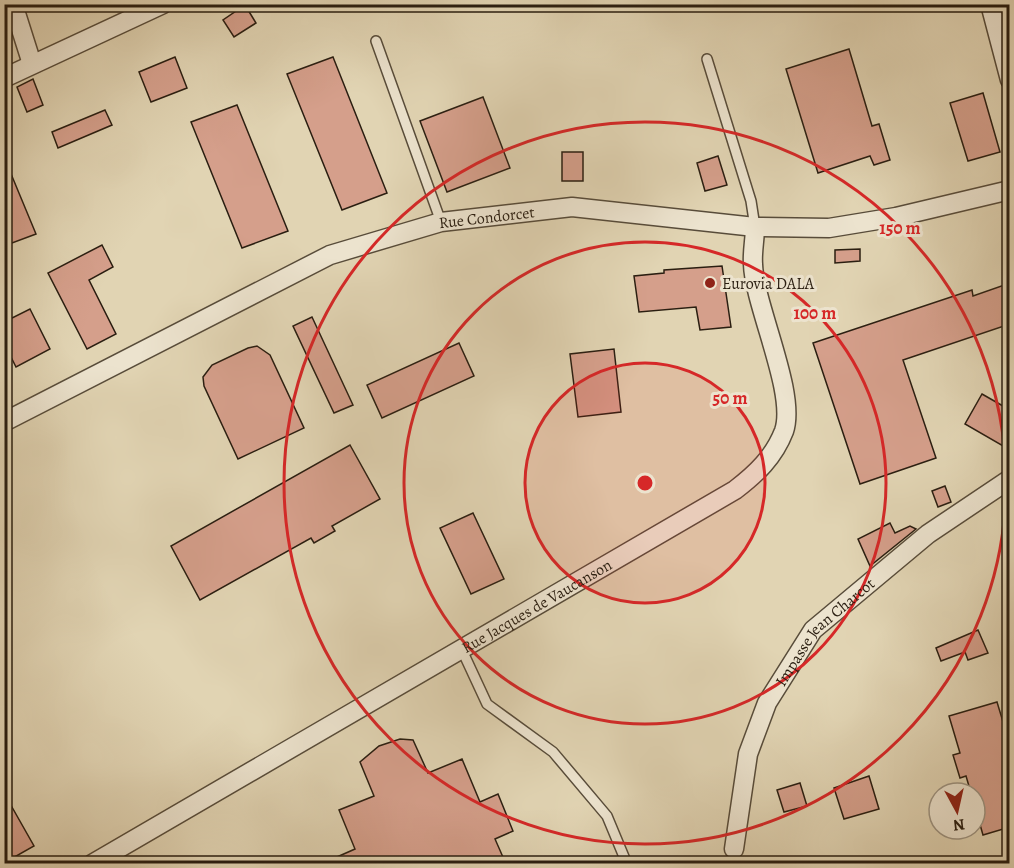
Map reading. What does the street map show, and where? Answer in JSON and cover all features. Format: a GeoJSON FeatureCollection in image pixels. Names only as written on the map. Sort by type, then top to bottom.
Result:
{"type":"FeatureCollection","features":[{"type":"Feature","properties":{"kind":"street"},"geometry":{"type":"LineString","coordinates":[[13,4],[32,64]]}},
{"type":"Feature","properties":{"kind":"street"},"geometry":{"type":"LineString","coordinates":[[4,78],[163,4]]}},
{"type":"Feature","properties":{"kind":"street"},"geometry":{"type":"LineString","coordinates":[[990,4],[1010,80]]}},
{"type":"Feature","properties":{"kind":"street","name":"Rue Condorcet"},"geometry":{"type":"LineString","coordinates":[[4,422],[330,255],[441,222],[572,207],[755,227],[829,228],[896,217],[1010,190]]}},
{"type":"Feature","properties":{"kind":"street","name":"Rue Jacques de Vaucanson"},"geometry":{"type":"LineString","coordinates":[[92,864],[729,493],[763,469],[784,430],[785,412],[781,377],[753,265],[755,227]]}},
{"type":"Feature","properties":{"kind":"street","name":"Impasse Jean Charcot"},"geometry":{"type":"LineString","coordinates":[[734,849],[748,754],[763,713],[813,630],[928,534],[1010,479]]}},
{"type":"Feature","properties":{"kind":"lane"},"geometry":{"type":"LineString","coordinates":[[376,41],[441,222]]}},
{"type":"Feature","properties":{"kind":"lane"},"geometry":{"type":"LineString","coordinates":[[707,59],[751,201],[755,227]]}},
{"type":"Feature","properties":{"kind":"lane"},"geometry":{"type":"LineString","coordinates":[[461,648],[488,704],[553,752],[607,816],[627,864]]}},
{"type":"Feature","properties":{"kind":"building"},"geometry":{"type":"Polygon","coordinates":[[[245,5],[256,23],[234,37],[223,20],[245,5]]]}},
{"type":"Feature","properties":{"kind":"building"},"geometry":{"type":"Polygon","coordinates":[[[849,49],[872,126],[879,124],[890,160],[874,165],[870,156],[818,173],[786,69],[849,49]]]}},
{"type":"Feature","properties":{"kind":"building"},"geometry":{"type":"Polygon","coordinates":[[[175,57],[187,88],[151,102],[139,72],[175,57]]]}},
{"type":"Feature","properties":{"kind":"building"},"geometry":{"type":"Polygon","coordinates":[[[333,57],[387,193],[342,210],[287,74],[333,57]]]}},
{"type":"Feature","properties":{"kind":"building"},"geometry":{"type":"Polygon","coordinates":[[[33,79],[43,105],[27,112],[17,87],[33,79]]]}},
{"type":"Feature","properties":{"kind":"building"},"geometry":{"type":"Polygon","coordinates":[[[983,93],[1000,152],[968,161],[950,103],[983,93]]]}},
{"type":"Feature","properties":{"kind":"building"},"geometry":{"type":"Polygon","coordinates":[[[483,97],[510,168],[447,192],[420,121],[483,97]]]}},
{"type":"Feature","properties":{"kind":"building"},"geometry":{"type":"Polygon","coordinates":[[[237,105],[288,231],[242,248],[191,122],[237,105]]]}},
{"type":"Feature","properties":{"kind":"building"},"geometry":{"type":"Polygon","coordinates":[[[105,110],[112,125],[58,148],[52,132],[105,110]]]}},
{"type":"Feature","properties":{"kind":"building"},"geometry":{"type":"Polygon","coordinates":[[[562,152],[583,152],[583,181],[562,181],[562,152]]]}},
{"type":"Feature","properties":{"kind":"building"},"geometry":{"type":"Polygon","coordinates":[[[718,156],[727,185],[705,191],[697,163],[718,156]]]}},
{"type":"Feature","properties":{"kind":"building"},"geometry":{"type":"Polygon","coordinates":[[[4,157],[36,234],[4,246],[4,157]]]}},
{"type":"Feature","properties":{"kind":"building"},"geometry":{"type":"Polygon","coordinates":[[[102,245],[113,267],[89,280],[116,334],[87,349],[48,273],[102,245]]]}},
{"type":"Feature","properties":{"kind":"building"},"geometry":{"type":"Polygon","coordinates":[[[860,249],[860,261],[835,263],[835,250],[860,249]]]}},
{"type":"Feature","properties":{"kind":"building"},"geometry":{"type":"Polygon","coordinates":[[[722,266],[731,327],[700,330],[696,307],[639,312],[634,276],[664,273],[664,270],[722,266]]]}},
{"type":"Feature","properties":{"kind":"building"},"geometry":{"type":"Polygon","coordinates":[[[1010,283],[1010,324],[903,360],[936,458],[860,484],[813,343],[972,290],[973,296],[1010,283]]]}},
{"type":"Feature","properties":{"kind":"building"},"geometry":{"type":"Polygon","coordinates":[[[30,309],[50,349],[16,367],[4,343],[4,322],[30,309]]]}},
{"type":"Feature","properties":{"kind":"building"},"geometry":{"type":"Polygon","coordinates":[[[312,317],[353,405],[334,413],[293,326],[312,317]]]}},
{"type":"Feature","properties":{"kind":"building"},"geometry":{"type":"Polygon","coordinates":[[[459,343],[474,376],[382,418],[367,385],[459,343]]]}},
{"type":"Feature","properties":{"kind":"building"},"geometry":{"type":"Polygon","coordinates":[[[257,346],[270,355],[304,428],[238,459],[204,386],[203,377],[212,365],[257,346]]]}},
{"type":"Feature","properties":{"kind":"building"},"geometry":{"type":"Polygon","coordinates":[[[614,349],[621,412],[578,417],[570,354],[614,349]]]}},
{"type":"Feature","properties":{"kind":"building"},"geometry":{"type":"Polygon","coordinates":[[[982,394],[1010,410],[1010,450],[965,424],[982,394]]]}},
{"type":"Feature","properties":{"kind":"building"},"geometry":{"type":"Polygon","coordinates":[[[350,445],[380,499],[332,526],[335,531],[314,543],[311,538],[200,600],[171,546],[350,445]]]}},
{"type":"Feature","properties":{"kind":"building"},"geometry":{"type":"Polygon","coordinates":[[[945,486],[951,502],[938,507],[932,491],[945,486]]]}},
{"type":"Feature","properties":{"kind":"building"},"geometry":{"type":"Polygon","coordinates":[[[473,513],[504,579],[471,594],[440,528],[473,513]]]}},
{"type":"Feature","properties":{"kind":"building"},"geometry":{"type":"Polygon","coordinates":[[[890,523],[895,533],[910,526],[916,529],[870,566],[858,539],[890,523]]]}},
{"type":"Feature","properties":{"kind":"building"},"geometry":{"type":"Polygon","coordinates":[[[978,630],[988,653],[968,660],[965,652],[941,661],[936,648],[978,630]]]}},
{"type":"Feature","properties":{"kind":"building"},"geometry":{"type":"Polygon","coordinates":[[[997,702],[1010,745],[1010,827],[987,834],[987,781],[967,781],[966,776],[960,778],[953,755],[960,753],[949,716],[997,702]]]}},
{"type":"Feature","properties":{"kind":"building"},"geometry":{"type":"Polygon","coordinates":[[[400,739],[413,740],[428,773],[462,759],[480,802],[498,794],[513,831],[495,839],[506,864],[321,864],[355,849],[339,810],[374,796],[360,762],[379,746],[400,739]]]}},
{"type":"Feature","properties":{"kind":"building"},"geometry":{"type":"Polygon","coordinates":[[[869,776],[879,809],[844,819],[834,788],[869,776]]]}},
{"type":"Feature","properties":{"kind":"building"},"geometry":{"type":"Polygon","coordinates":[[[800,783],[807,806],[784,812],[777,790],[800,783]]]}},
{"type":"Feature","properties":{"kind":"building"},"geometry":{"type":"Polygon","coordinates":[[[4,793],[34,846],[4,863],[4,793]]]}},
{"type":"Feature","properties":{"kind":"place","name":"Eurovia DALA"},"geometry":{"type":"Point","coordinates":[710,283]}}]}
